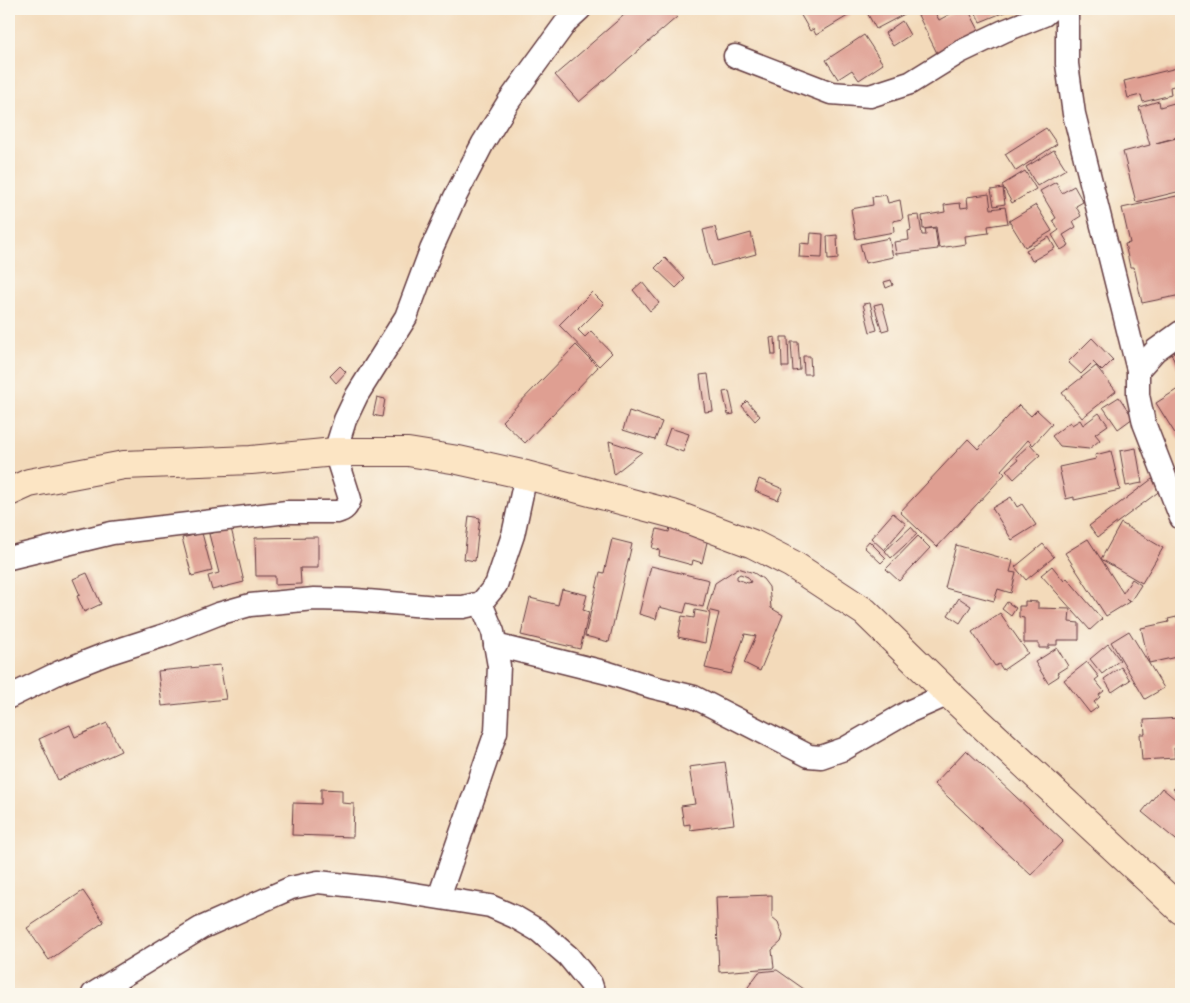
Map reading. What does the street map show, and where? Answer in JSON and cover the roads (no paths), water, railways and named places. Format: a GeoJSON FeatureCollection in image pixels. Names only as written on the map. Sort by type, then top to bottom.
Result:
{"type":"FeatureCollection","features":[{"type":"Feature","properties":{"kind":"main road"},"geometry":{"type":"LineString","coordinates":[[9,492],[29,483],[124,465],[250,460],[335,452],[408,452],[458,460],[526,475],[672,514],[752,544],[792,564],[865,612],[949,694],[1181,910]]}},
{"type":"Feature","properties":{"kind":"street"},"geometry":{"type":"LineString","coordinates":[[9,558],[112,533],[287,512],[337,512],[348,506],[350,499],[335,452],[357,395],[406,317],[431,250],[455,197],[483,143],[532,68],[567,21],[580,9]]}},
{"type":"Feature","properties":{"kind":"street"},"geometry":{"type":"LineString","coordinates":[[735,56],[831,93],[870,96],[910,82],[960,52],[1044,15],[1052,9]]}},
{"type":"Feature","properties":{"kind":"street"},"geometry":{"type":"LineString","coordinates":[[1067,9],[1067,64],[1074,114],[1138,370],[1138,395],[1144,423],[1181,518]]}},
{"type":"Feature","properties":{"kind":"street"},"geometry":{"type":"LineString","coordinates":[[1138,370],[1156,350],[1181,332]]}},
{"type":"Feature","properties":{"kind":"street"},"geometry":{"type":"LineString","coordinates":[[9,697],[60,672],[106,654],[165,635],[218,614],[250,605],[314,598],[437,607],[463,607],[481,603],[496,585],[513,535],[526,475]]}},
{"type":"Feature","properties":{"kind":"street"},"geometry":{"type":"LineString","coordinates":[[439,897],[496,732],[499,666],[493,632],[481,603]]}},
{"type":"Feature","properties":{"kind":"street"},"geometry":{"type":"LineString","coordinates":[[495,645],[608,672],[652,687],[694,697],[809,756],[821,757],[844,749],[908,712],[949,694]]}},
{"type":"Feature","properties":{"kind":"street"},"geometry":{"type":"LineString","coordinates":[[93,994],[201,928],[291,888],[318,882],[439,897],[490,906],[515,917],[539,931],[568,956],[591,984],[594,994]]}}]}
